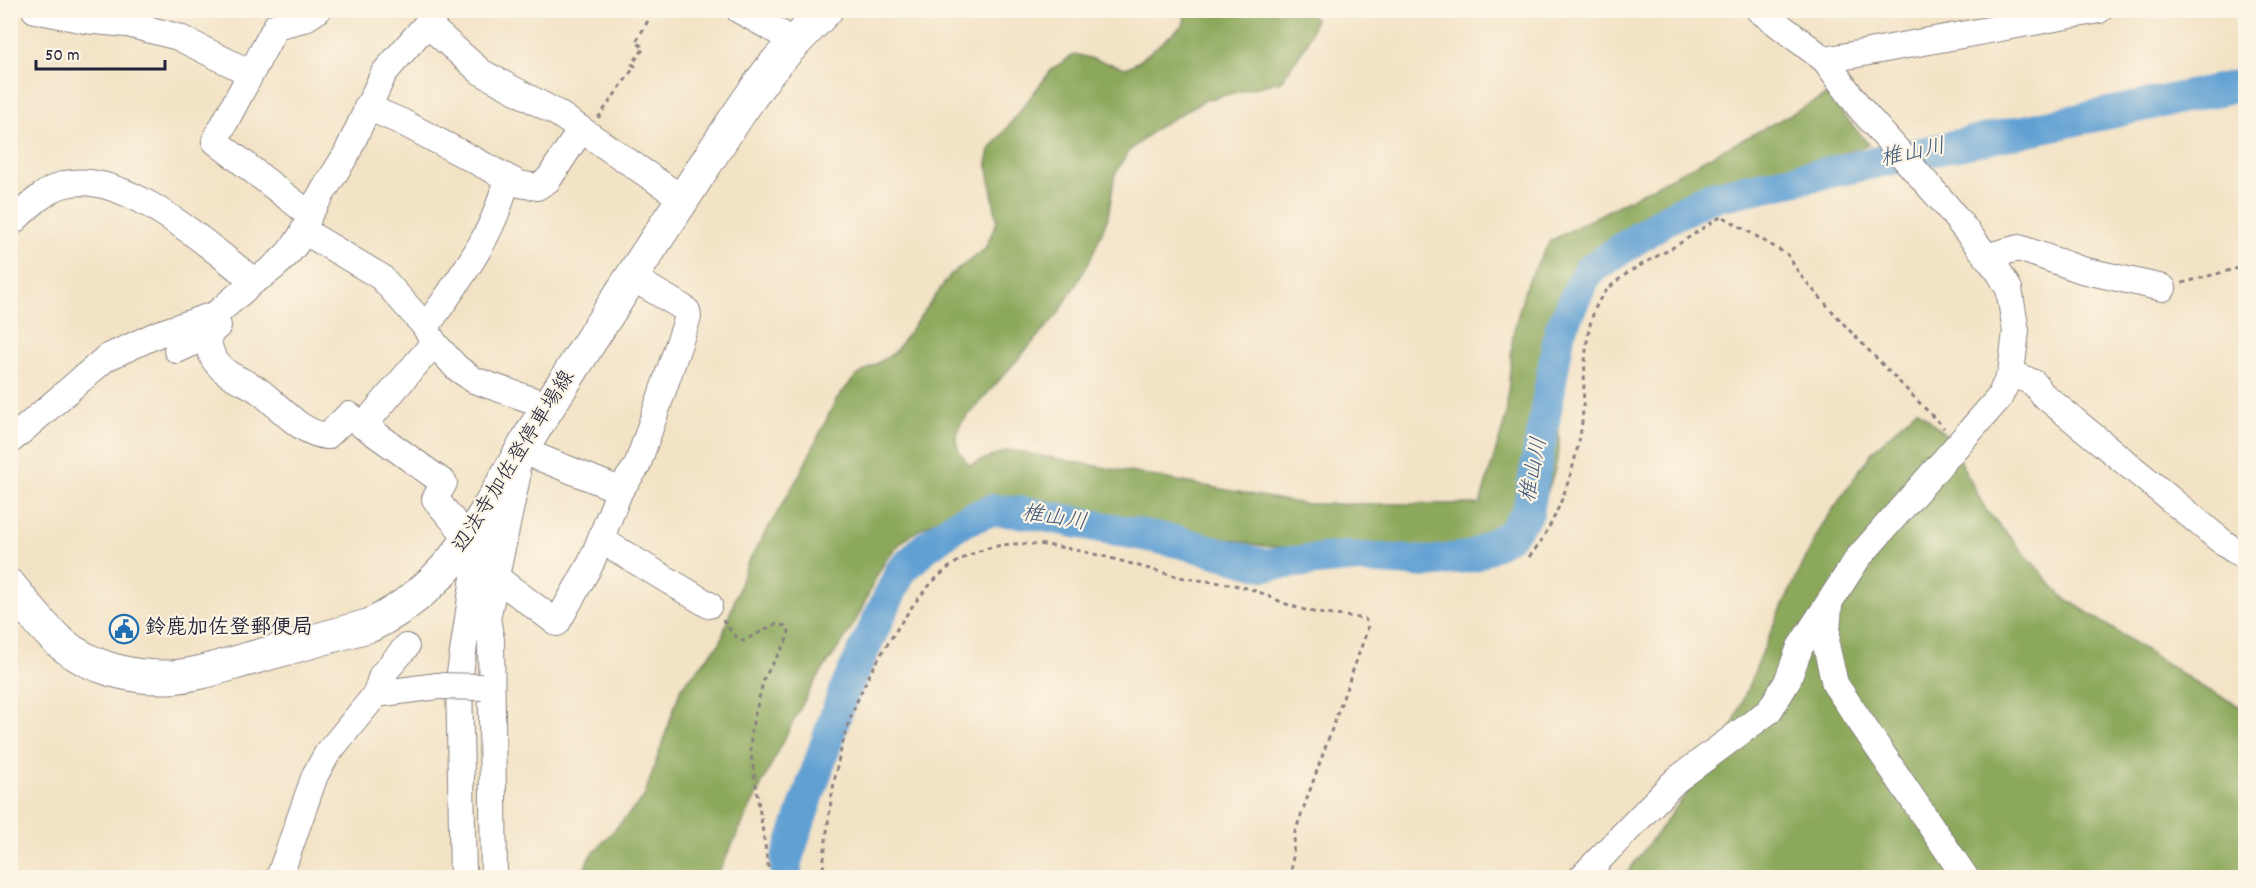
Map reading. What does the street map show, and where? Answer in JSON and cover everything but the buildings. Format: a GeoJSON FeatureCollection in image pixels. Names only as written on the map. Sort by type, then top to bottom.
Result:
{"type":"FeatureCollection","features":[{"type":"Feature","properties":{"kind":"main road","name":"辺法寺加佐登停車場線"},"geometry":{"type":"LineString","coordinates":[[10,586],[44,627],[82,658],[101,667],[139,675],[170,676],[226,665],[371,625],[393,614],[431,585],[450,565],[493,504],[549,406],[631,277],[768,73],[826,10]]}},
{"type":"Feature","properties":{"kind":"street"},"geometry":{"type":"LineString","coordinates":[[35,10],[85,20],[127,24],[178,37],[250,73]]}},
{"type":"Feature","properties":{"kind":"street"},"geometry":{"type":"LineString","coordinates":[[318,10],[304,19],[276,26],[215,141],[307,223],[381,277],[457,368],[474,380],[549,406]]}},
{"type":"Feature","properties":{"kind":"street"},"geometry":{"type":"LineString","coordinates":[[739,10],[795,42]]}},
{"type":"Feature","properties":{"kind":"street"},"geometry":{"type":"LineString","coordinates":[[1581,878],[1676,780],[1769,711],[1787,682],[1800,647],[1858,558],[1999,398],[2011,373],[2016,348],[2014,309],[2009,289],[1988,256],[1859,107],[1825,60],[1759,10]]}},
{"type":"Feature","properties":{"kind":"street"},"geometry":{"type":"LineString","coordinates":[[1825,60],[2099,10]]}},
{"type":"Feature","properties":{"kind":"street"},"geometry":{"type":"LineString","coordinates":[[10,441],[106,358],[158,334],[216,314],[268,272],[307,223],[346,155],[367,106],[388,66],[433,17],[481,72],[525,93],[683,199]]}},
{"type":"Feature","properties":{"kind":"street"},"geometry":{"type":"LineString","coordinates":[[367,106],[402,122],[506,178],[530,188],[542,186],[583,133]]}},
{"type":"Feature","properties":{"kind":"street"},"geometry":{"type":"LineString","coordinates":[[363,426],[430,335],[467,270],[503,194],[506,178]]}},
{"type":"Feature","properties":{"kind":"street"},"geometry":{"type":"LineString","coordinates":[[10,224],[40,199],[61,186],[81,183],[120,191],[162,210],[254,281]]}},
{"type":"Feature","properties":{"kind":"street"},"geometry":{"type":"LineString","coordinates":[[1988,256],[2019,248],[2082,270],[2163,288]]}},
{"type":"Feature","properties":{"kind":"street"},"geometry":{"type":"LineString","coordinates":[[494,576],[557,623],[601,540],[620,490],[637,466],[688,317],[687,311],[682,307],[631,277]]}},
{"type":"Feature","properties":{"kind":"street"},"geometry":{"type":"LineString","coordinates":[[177,350],[207,336],[250,297],[254,281]]}},
{"type":"Feature","properties":{"kind":"street"},"geometry":{"type":"LineString","coordinates":[[207,336],[214,360],[226,374],[257,390],[303,427],[316,435],[327,436],[349,415],[444,483],[435,499],[469,538]]}},
{"type":"Feature","properties":{"kind":"street"},"geometry":{"type":"LineString","coordinates":[[2011,373],[2034,383],[2042,394],[2225,544],[2246,558]]}},
{"type":"Feature","properties":{"kind":"street"},"geometry":{"type":"LineString","coordinates":[[494,878],[486,686],[491,640],[487,619],[494,576],[517,477],[519,457],[620,490]]}},
{"type":"Feature","properties":{"kind":"street"},"geometry":{"type":"LineString","coordinates":[[463,878],[459,680],[475,570],[493,504]]}},
{"type":"Feature","properties":{"kind":"street"},"geometry":{"type":"LineString","coordinates":[[601,540],[709,604]]}},
{"type":"Feature","properties":{"kind":"street"},"geometry":{"type":"LineString","coordinates":[[1829,603],[1826,645],[1835,684],[1966,878]]}},
{"type":"Feature","properties":{"kind":"street"},"geometry":{"type":"LineString","coordinates":[[279,878],[315,775],[327,754],[376,693],[382,675],[406,647]]}},
{"type":"Feature","properties":{"kind":"street"},"geometry":{"type":"LineString","coordinates":[[376,693],[438,686],[486,686]]}},
{"type":"Feature","properties":{"kind":"path"},"geometry":{"type":"LineString","coordinates":[[583,133],[635,66],[632,64],[644,48],[636,42],[654,10]]}},
{"type":"Feature","properties":{"kind":"path"},"geometry":{"type":"LineString","coordinates":[[1529,557],[1543,541],[1569,478],[1580,435],[1589,334],[1594,310],[1606,290],[1622,278],[1722,216],[1788,255],[1800,275],[1941,424],[1958,446]]}},
{"type":"Feature","properties":{"kind":"path"},"geometry":{"type":"LineString","coordinates":[[2163,288],[2246,266]]}},
{"type":"Feature","properties":{"kind":"path"},"geometry":{"type":"LineString","coordinates":[[823,878],[833,778],[846,724],[871,670],[912,604],[938,576],[959,560],[987,548],[1021,545],[1085,552],[1182,577],[1216,581],[1255,590],[1298,608],[1365,620],[1368,625],[1367,632],[1295,832],[1291,878]]}},
{"type":"Feature","properties":{"kind":"path"},"geometry":{"type":"LineString","coordinates":[[709,604],[733,634],[742,641],[776,624],[782,624],[789,631],[786,642],[764,678],[751,731],[751,754],[770,878]]}},
{"type":"Feature","properties":{"kind":"green space"},"geometry":{"type":"Polygon","coordinates":[[[1185,11],[1306,11],[1315,19],[1307,44],[1281,81],[1205,100],[1158,127],[1128,152],[1115,174],[1108,217],[1089,263],[1058,314],[962,422],[956,440],[961,454],[969,465],[1009,450],[1304,504],[1480,504],[1506,417],[1513,334],[1526,285],[1550,241],[1827,95],[1869,145],[1632,225],[1575,266],[1558,302],[1559,450],[1540,511],[1530,524],[1514,536],[1458,559],[1263,546],[1027,498],[994,502],[960,511],[914,533],[901,543],[886,560],[855,622],[813,685],[716,877],[582,877],[588,859],[644,797],[681,688],[720,643],[747,564],[799,476],[836,400],[855,377],[894,353],[951,274],[985,249],[997,221],[987,163],[990,150],[1052,69],[1075,54],[1126,68],[1138,62],[1184,24],[1185,11]]]}},
{"type":"Feature","properties":{"kind":"green space"},"geometry":{"type":"Polygon","coordinates":[[[1917,409],[1946,435],[1986,510],[2062,596],[2199,685],[2245,709],[2245,877],[1623,878],[1726,741],[1774,624],[1821,527],[1872,452],[1917,409]]]}},
{"type":"Feature","properties":{"kind":"waterway","name":"椎山川"},"geometry":{"type":"LineString","coordinates":[[786,878],[786,861],[843,694],[901,571],[926,547],[959,523],[992,510],[1029,513],[1179,542],[1264,565],[1346,557],[1429,562],[1473,556],[1510,535],[1528,512],[1560,330],[1588,271],[1665,220],[1708,198],[2246,84]]}},
{"type":"Feature","properties":{"kind":"place","name":"鈴鹿加佐登郵便局"},"geometry":{"type":"Point","coordinates":[124,629]}}]}
